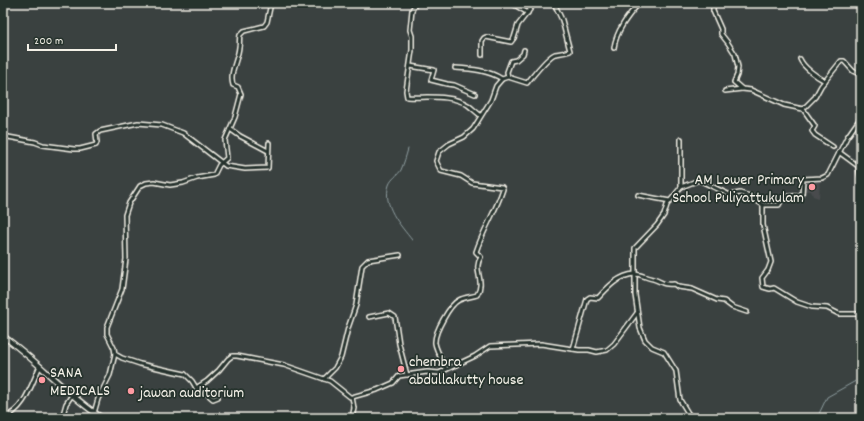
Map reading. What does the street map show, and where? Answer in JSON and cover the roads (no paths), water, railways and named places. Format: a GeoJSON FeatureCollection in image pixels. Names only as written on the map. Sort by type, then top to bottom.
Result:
{"type":"FeatureCollection","features":[{"type":"Feature","properties":{"kind":"main road"},"geometry":{"type":"LineString","coordinates":[[3,336],[18,346],[72,395],[102,418]]}},
{"type":"Feature","properties":{"kind":"street"},"geometry":{"type":"LineString","coordinates":[[94,413],[98,399],[110,374],[115,354],[114,348],[107,334],[108,327],[122,289],[126,259],[126,215],[129,203],[140,186],[146,183],[154,182],[170,185],[214,175],[227,158],[225,140],[241,94],[238,87],[232,82],[235,59],[239,48],[240,34],[244,31],[264,26],[267,22],[270,3]]}},
{"type":"Feature","properties":{"kind":"street"},"geometry":{"type":"LineString","coordinates":[[416,3],[412,10],[410,30],[412,36],[412,50],[406,91],[407,98],[428,97],[455,100],[467,104],[480,115]]}},
{"type":"Feature","properties":{"kind":"street"},"geometry":{"type":"LineString","coordinates":[[511,3],[528,13]]}},
{"type":"Feature","properties":{"kind":"street"},"geometry":{"type":"LineString","coordinates":[[482,55],[482,42],[486,37],[511,42],[514,38],[518,25],[535,3]]}},
{"type":"Feature","properties":{"kind":"street"},"geometry":{"type":"LineString","coordinates":[[446,369],[435,342],[437,331],[454,303],[463,298],[477,295],[480,290],[477,267],[481,257],[476,252],[503,189],[472,182],[461,176],[441,170],[436,161],[439,152],[449,144],[464,137],[472,129],[491,100],[496,86],[502,79],[508,77],[527,83],[554,54],[570,51],[562,20],[554,3]]}},
{"type":"Feature","properties":{"kind":"street"},"geometry":{"type":"LineString","coordinates":[[627,3],[635,8]]}},
{"type":"Feature","properties":{"kind":"street"},"geometry":{"type":"LineString","coordinates":[[614,48],[618,34],[638,3]]}},
{"type":"Feature","properties":{"kind":"street"},"geometry":{"type":"LineString","coordinates":[[717,3],[713,5],[713,11],[721,28],[721,34],[735,54],[738,67],[734,82],[744,89]]}},
{"type":"Feature","properties":{"kind":"street"},"geometry":{"type":"LineString","coordinates":[[508,77],[507,72],[511,61],[516,60],[523,54],[524,50]]}},
{"type":"Feature","properties":{"kind":"street"},"geometry":{"type":"LineString","coordinates":[[800,59],[806,68],[825,81]]}},
{"type":"Feature","properties":{"kind":"street"},"geometry":{"type":"LineString","coordinates":[[725,91],[744,89],[751,90],[784,106],[803,108],[815,97],[825,81],[841,61],[844,61],[853,72],[861,75]]}},
{"type":"Feature","properties":{"kind":"street"},"geometry":{"type":"LineString","coordinates":[[410,66],[434,70],[431,80],[454,85],[475,94]]}},
{"type":"Feature","properties":{"kind":"street"},"geometry":{"type":"LineString","coordinates":[[456,68],[466,68],[494,74],[502,79]]}},
{"type":"Feature","properties":{"kind":"street"},"geometry":{"type":"LineString","coordinates":[[803,108],[815,126],[812,131],[815,135],[833,147]]}},
{"type":"Feature","properties":{"kind":"street"},"geometry":{"type":"LineString","coordinates":[[691,418],[680,400],[676,371],[664,352],[652,347],[644,340],[640,328],[637,313],[636,248],[657,225],[664,215],[667,205],[681,187],[699,180],[730,195],[740,193],[750,196],[763,205],[778,204],[783,197],[802,195],[803,179],[822,178],[828,175],[847,137],[861,117]]}},
{"type":"Feature","properties":{"kind":"street"},"geometry":{"type":"LineString","coordinates":[[3,136],[52,146],[80,149],[96,145],[96,134],[100,131],[138,123],[162,125],[183,133],[226,166],[245,169],[268,168],[269,143]]}},
{"type":"Feature","properties":{"kind":"street"},"geometry":{"type":"LineString","coordinates":[[230,129],[268,151]]}},
{"type":"Feature","properties":{"kind":"street"},"geometry":{"type":"LineString","coordinates":[[681,139],[681,187]]}},
{"type":"Feature","properties":{"kind":"street"},"geometry":{"type":"LineString","coordinates":[[839,152],[858,166],[861,177]]}},
{"type":"Feature","properties":{"kind":"street"},"geometry":{"type":"LineString","coordinates":[[638,195],[670,201]]}},
{"type":"Feature","properties":{"kind":"street"},"geometry":{"type":"LineString","coordinates":[[763,205],[763,225],[771,262],[768,270],[762,278],[763,287],[770,289],[774,288],[797,302],[812,307],[827,308],[839,314],[861,314]]}},
{"type":"Feature","properties":{"kind":"street"},"geometry":{"type":"LineString","coordinates":[[324,379],[335,368],[341,357],[348,328],[356,305],[362,266],[368,260],[400,255]]}},
{"type":"Feature","properties":{"kind":"street"},"geometry":{"type":"LineString","coordinates":[[573,348],[587,299],[590,297],[598,298],[612,283],[636,274],[664,284],[674,284],[678,287],[692,290],[717,300],[724,301],[732,307],[747,312]]}},
{"type":"Feature","properties":{"kind":"street"},"geometry":{"type":"LineString","coordinates":[[369,317],[389,313],[396,317],[399,344],[407,375]]}},
{"type":"Feature","properties":{"kind":"street"},"geometry":{"type":"LineString","coordinates":[[352,418],[354,408],[352,397],[377,390],[393,383],[399,376],[427,372],[439,373],[475,356],[490,346],[541,344],[597,352],[607,350],[614,344],[637,313]]}},
{"type":"Feature","properties":{"kind":"street"},"geometry":{"type":"LineString","coordinates":[[115,354],[140,364],[185,374],[192,381],[198,391],[206,392],[213,399],[218,397]]}},
{"type":"Feature","properties":{"kind":"street"},"geometry":{"type":"LineString","coordinates":[[196,388],[216,373],[232,356],[271,362],[324,379],[335,384],[350,397]]}},
{"type":"Feature","properties":{"kind":"street"},"geometry":{"type":"LineString","coordinates":[[3,418],[13,413],[23,401],[33,384],[40,366]]}},
{"type":"Feature","properties":{"kind":"street"},"geometry":{"type":"LineString","coordinates":[[62,418],[66,404],[72,395]]}},
{"type":"Feature","properties":{"kind":"waterway"},"geometry":{"type":"LineString","coordinates":[[408,149],[401,170],[390,183],[387,192],[393,214],[412,240]]}},
{"type":"Feature","properties":{"kind":"waterway"},"geometry":{"type":"LineString","coordinates":[[817,418],[827,397],[861,378]]}},
{"type":"Feature","properties":{"kind":"place","name":"AM Lower Primary School Puliyattukulam"},"geometry":{"type":"Point","coordinates":[812,187]}},
{"type":"Feature","properties":{"kind":"place","name":"chembra abdullakutty house"},"geometry":{"type":"Point","coordinates":[401,369]}},
{"type":"Feature","properties":{"kind":"place","name":"SANA MEDICALS"},"geometry":{"type":"Point","coordinates":[42,380]}},
{"type":"Feature","properties":{"kind":"place","name":"jawan auditorium"},"geometry":{"type":"Point","coordinates":[131,391]}}]}
